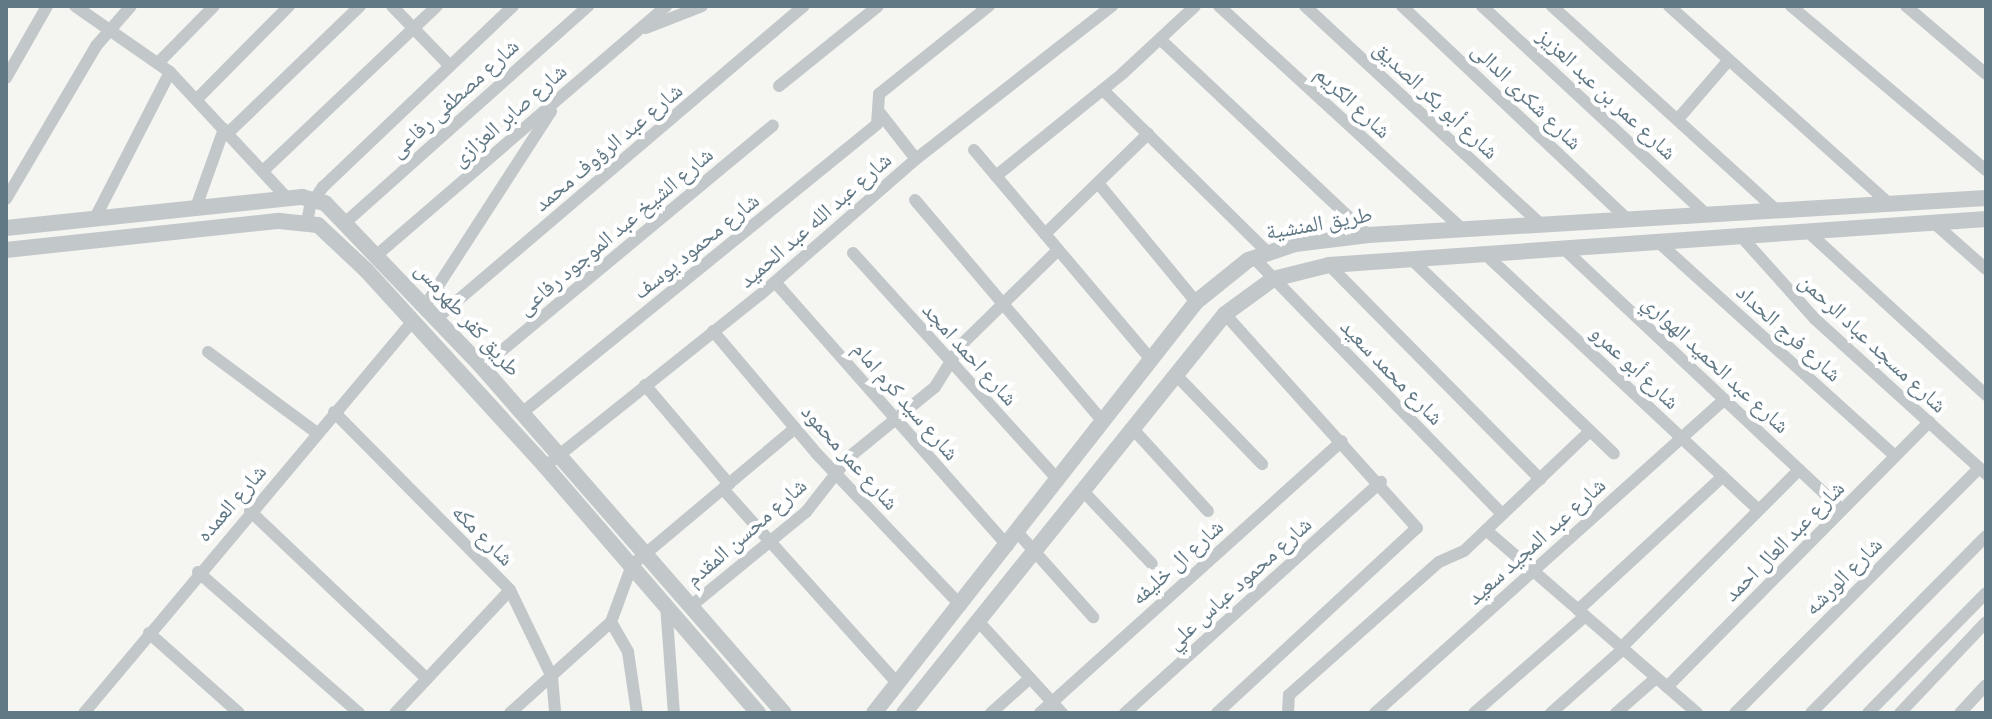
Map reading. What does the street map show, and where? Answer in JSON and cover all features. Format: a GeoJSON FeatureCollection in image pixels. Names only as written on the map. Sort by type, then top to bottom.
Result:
{"type":"FeatureCollection","features":[{"type":"Feature","properties":{"kind":"street"},"geometry":{"type":"LineString","coordinates":[[6,78],[47,6]]}},
{"type":"Feature","properties":{"kind":"street"},"geometry":{"type":"LineString","coordinates":[[76,6],[170,72],[288,199]]}},
{"type":"Feature","properties":{"kind":"street"},"geometry":{"type":"LineString","coordinates":[[6,199],[110,28],[131,6]]}},
{"type":"Feature","properties":{"kind":"street"},"geometry":{"type":"LineString","coordinates":[[159,62],[214,6]]}},
{"type":"Feature","properties":{"kind":"street"},"geometry":{"type":"LineString","coordinates":[[197,99],[289,6]]}},
{"type":"Feature","properties":{"kind":"street"},"geometry":{"type":"LineString","coordinates":[[195,210],[226,131],[360,6]]}},
{"type":"Feature","properties":{"kind":"street"},"geometry":{"type":"LineString","coordinates":[[392,6],[449,65]]}},
{"type":"Feature","properties":{"kind":"street"},"geometry":{"type":"LineString","coordinates":[[263,171],[437,6]]}},
{"type":"Feature","properties":{"kind":"street"},"geometry":{"type":"LineString","coordinates":[[6,250],[307,222],[314,198],[513,6]]}},
{"type":"Feature","properties":{"kind":"street","name":"شارع مصطفى رفاعى"},"geometry":{"type":"LineString","coordinates":[[347,221],[588,6]]}},
{"type":"Feature","properties":{"kind":"street","name":"شارع صابر العزازى"},"geometry":{"type":"LineString","coordinates":[[378,254],[666,6]]}},
{"type":"Feature","properties":{"kind":"street"},"geometry":{"type":"LineString","coordinates":[[636,32],[702,6]]}},
{"type":"Feature","properties":{"kind":"street","name":"شارع عبد الرؤوف محمد"},"geometry":{"type":"LineString","coordinates":[[431,312],[804,6]]}},
{"type":"Feature","properties":{"kind":"street"},"geometry":{"type":"LineString","coordinates":[[779,86],[878,6]]}},
{"type":"Feature","properties":{"kind":"street","name":"شارع محمود يوسف"},"geometry":{"type":"LineString","coordinates":[[523,412],[874,127],[879,94],[989,6]]}},
{"type":"Feature","properties":{"kind":"street","name":"شارع عبد الله عبد الحميد"},"geometry":{"type":"LineString","coordinates":[[545,466],[775,282],[814,243],[916,159],[1112,6]]}},
{"type":"Feature","properties":{"kind":"street"},"geometry":{"type":"LineString","coordinates":[[996,176],[1103,90],[1195,6]]}},
{"type":"Feature","properties":{"kind":"street","name":"شارع الكريم"},"geometry":{"type":"LineString","coordinates":[[1219,6],[1461,228]]}},
{"type":"Feature","properties":{"kind":"street","name":"شارع أبو بكر الصديق"},"geometry":{"type":"LineString","coordinates":[[1305,6],[1539,223]]}},
{"type":"Feature","properties":{"kind":"street","name":"شارع شكرى الدالى"},"geometry":{"type":"LineString","coordinates":[[1402,6],[1624,216]]}},
{"type":"Feature","properties":{"kind":"street","name":"شارع عمر بن عبد العزيز"},"geometry":{"type":"LineString","coordinates":[[1482,6],[1704,212]]}},
{"type":"Feature","properties":{"kind":"street"},"geometry":{"type":"LineString","coordinates":[[1552,6],[1774,208]]}},
{"type":"Feature","properties":{"kind":"street"},"geometry":{"type":"LineString","coordinates":[[1669,6],[1890,204]]}},
{"type":"Feature","properties":{"kind":"street"},"geometry":{"type":"LineString","coordinates":[[1791,6],[1986,170]]}},
{"type":"Feature","properties":{"kind":"street"},"geometry":{"type":"LineString","coordinates":[[1906,6],[1986,74]]}},
{"type":"Feature","properties":{"kind":"street"},"geometry":{"type":"LineString","coordinates":[[1161,40],[1368,235]]}},
{"type":"Feature","properties":{"kind":"street"},"geometry":{"type":"LineString","coordinates":[[1678,119],[1729,60]]}},
{"type":"Feature","properties":{"kind":"street"},"geometry":{"type":"LineString","coordinates":[[94,220],[170,72]]}},
{"type":"Feature","properties":{"kind":"street","name":"شارع محمد سعيد"},"geometry":{"type":"LineString","coordinates":[[1103,90],[1260,255],[1273,279],[1502,514]]}},
{"type":"Feature","properties":{"kind":"street"},"geometry":{"type":"LineString","coordinates":[[431,312],[559,99]]}},
{"type":"Feature","properties":{"kind":"street"},"geometry":{"type":"LineString","coordinates":[[878,108],[916,159]]}},
{"type":"Feature","properties":{"kind":"street","name":"شارع الشيخ عبد الموجود رفاعى"},"geometry":{"type":"LineString","coordinates":[[482,367],[773,125]]}},
{"type":"Feature","properties":{"kind":"street"},"geometry":{"type":"LineString","coordinates":[[1045,234],[1148,134]]}},
{"type":"Feature","properties":{"kind":"street"},"geometry":{"type":"LineString","coordinates":[[974,150],[1150,358]]}},
{"type":"Feature","properties":{"kind":"street"},"geometry":{"type":"LineString","coordinates":[[1098,183],[1196,302]]}},
{"type":"Feature","properties":{"kind":"street"},"geometry":{"type":"LineString","coordinates":[[6,228],[314,198]]}},
{"type":"Feature","properties":{"kind":"street","name":"طريق كفر طهرمس"},"geometry":{"type":"LineString","coordinates":[[314,198],[347,221],[482,367],[784,713]]}},
{"type":"Feature","properties":{"kind":"street","name":"طريق المنشية"},"geometry":{"type":"LineString","coordinates":[[874,713],[1013,540],[1196,302],[1222,276],[1260,255],[1368,235],[1624,216],[1986,198]]}},
{"type":"Feature","properties":{"kind":"street"},"geometry":{"type":"LineString","coordinates":[[915,200],[1103,422]]}},
{"type":"Feature","properties":{"kind":"street","name":"طريق المنشية"},"geometry":{"type":"LineString","coordinates":[[904,713],[1225,314],[1273,279],[1329,265],[1986,219]]}},
{"type":"Feature","properties":{"kind":"street","name":"طريق كفر طهرمس"},"geometry":{"type":"LineString","coordinates":[[307,222],[333,236],[545,466],[758,713]]}},
{"type":"Feature","properties":{"kind":"street"},"geometry":{"type":"LineString","coordinates":[[1934,223],[1986,269]]}},
{"type":"Feature","properties":{"kind":"street"},"geometry":{"type":"LineString","coordinates":[[1806,230],[1986,395]]}},
{"type":"Feature","properties":{"kind":"street","name":"شارع مسجد عباد الرحمن"},"geometry":{"type":"LineString","coordinates":[[1739,234],[1795,299],[1982,471]]}},
{"type":"Feature","properties":{"kind":"street","name":"شارع فرج الحداد"},"geometry":{"type":"LineString","coordinates":[[1656,240],[1895,456]]}},
{"type":"Feature","properties":{"kind":"street","name":"شارع عبد الحميد الهواري"},"geometry":{"type":"LineString","coordinates":[[1562,247],[1842,510]]}},
{"type":"Feature","properties":{"kind":"street","name":"شارع محسن المقدم"},"geometry":{"type":"LineString","coordinates":[[691,606],[813,505],[835,473],[940,382],[961,345],[1058,250]]}},
{"type":"Feature","properties":{"kind":"street","name":"شارع احمد امجد"},"geometry":{"type":"LineString","coordinates":[[853,253],[950,364],[1058,480]]}},
{"type":"Feature","properties":{"kind":"street","name":"شارع أبو عمرو"},"geometry":{"type":"LineString","coordinates":[[1484,253],[1759,510]]}},
{"type":"Feature","properties":{"kind":"street"},"geometry":{"type":"LineString","coordinates":[[1411,259],[1614,454]]}},
{"type":"Feature","properties":{"kind":"street"},"geometry":{"type":"LineString","coordinates":[[1329,265],[1540,479]]}},
{"type":"Feature","properties":{"kind":"street","name":"شارع سيد كرم امام"},"geometry":{"type":"LineString","coordinates":[[775,282],[896,419],[1013,540],[1034,552],[1093,617]]}},
{"type":"Feature","properties":{"kind":"street"},"geometry":{"type":"LineString","coordinates":[[1217,713],[1413,535],[1416,520],[1225,314]]}},
{"type":"Feature","properties":{"kind":"street","name":"شارع العمده"},"geometry":{"type":"LineString","coordinates":[[84,713],[198,572],[412,322]]}},
{"type":"Feature","properties":{"kind":"street","name":"شارع عمر محمود"},"geometry":{"type":"LineString","coordinates":[[713,331],[835,473],[961,606]]}},
{"type":"Feature","properties":{"kind":"street"},"geometry":{"type":"LineString","coordinates":[[208,352],[317,433]]}},
{"type":"Feature","properties":{"kind":"street"},"geometry":{"type":"LineString","coordinates":[[1176,375],[1262,464]]}},
{"type":"Feature","properties":{"kind":"street"},"geometry":{"type":"LineString","coordinates":[[645,385],[770,541],[898,684]]}},
{"type":"Feature","properties":{"kind":"street","name":"شارع عبد المجيد سعيد"},"geometry":{"type":"LineString","coordinates":[[1375,713],[1724,400]]}},
{"type":"Feature","properties":{"kind":"street","name":"شارع مكه"},"geometry":{"type":"LineString","coordinates":[[334,412],[510,590],[552,677],[555,713]]}},
{"type":"Feature","properties":{"kind":"street","name":"شارع عبد العال احمد"},"geometry":{"type":"LineString","coordinates":[[1667,687],[1929,422]]}},
{"type":"Feature","properties":{"kind":"street"},"geometry":{"type":"LineString","coordinates":[[510,713],[611,622],[632,565],[795,428]]}},
{"type":"Feature","properties":{"kind":"street"},"geometry":{"type":"LineString","coordinates":[[1133,429],[1208,511]]}},
{"type":"Feature","properties":{"kind":"street"},"geometry":{"type":"LineString","coordinates":[[1288,713],[1284,701],[1289,695],[1439,562],[1464,551],[1590,431]]}},
{"type":"Feature","properties":{"kind":"street","name":"شارع ال خليفه"},"geometry":{"type":"LineString","coordinates":[[1040,713],[1342,441]]}},
{"type":"Feature","properties":{"kind":"street"},"geometry":{"type":"LineString","coordinates":[[1551,713],[1622,648],[1799,470]]}},
{"type":"Feature","properties":{"kind":"street","name":"شارع الورشه"},"geometry":{"type":"LineString","coordinates":[[1735,713],[1982,471]]}},
{"type":"Feature","properties":{"kind":"street"},"geometry":{"type":"LineString","coordinates":[[1474,713],[1723,476]]}},
{"type":"Feature","properties":{"kind":"street","name":"شارع محمود عباس علي"},"geometry":{"type":"LineString","coordinates":[[1125,713],[1381,482]]}},
{"type":"Feature","properties":{"kind":"street"},"geometry":{"type":"LineString","coordinates":[[1083,491],[1152,564]]}},
{"type":"Feature","properties":{"kind":"street"},"geometry":{"type":"LineString","coordinates":[[250,511],[427,679]]}},
{"type":"Feature","properties":{"kind":"street"},"geometry":{"type":"LineString","coordinates":[[1486,530],[1697,713]]}},
{"type":"Feature","properties":{"kind":"street"},"geometry":{"type":"LineString","coordinates":[[1811,713],[1986,536]]}},
{"type":"Feature","properties":{"kind":"street"},"geometry":{"type":"LineString","coordinates":[[198,572],[359,713]]}},
{"type":"Feature","properties":{"kind":"street"},"geometry":{"type":"LineString","coordinates":[[395,713],[510,590]]}},
{"type":"Feature","properties":{"kind":"street"},"geometry":{"type":"LineString","coordinates":[[1868,713],[1986,593]]}},
{"type":"Feature","properties":{"kind":"street"},"geometry":{"type":"LineString","coordinates":[[666,605],[674,713]]}},
{"type":"Feature","properties":{"kind":"street"},"geometry":{"type":"LineString","coordinates":[[978,621],[1062,713]]}},
{"type":"Feature","properties":{"kind":"street"},"geometry":{"type":"LineString","coordinates":[[611,622],[628,652],[637,713]]}},
{"type":"Feature","properties":{"kind":"street"},"geometry":{"type":"LineString","coordinates":[[1900,713],[1986,622]]}},
{"type":"Feature","properties":{"kind":"street"},"geometry":{"type":"LineString","coordinates":[[149,633],[239,713]]}},
{"type":"Feature","properties":{"kind":"street"},"geometry":{"type":"LineString","coordinates":[[991,713],[1030,678]]}},
{"type":"Feature","properties":{"kind":"street"},"geometry":{"type":"LineString","coordinates":[[1616,713],[1656,678]]}},
{"type":"Feature","properties":{"kind":"street"},"geometry":{"type":"LineString","coordinates":[[1960,713],[1986,685]]}}]}
